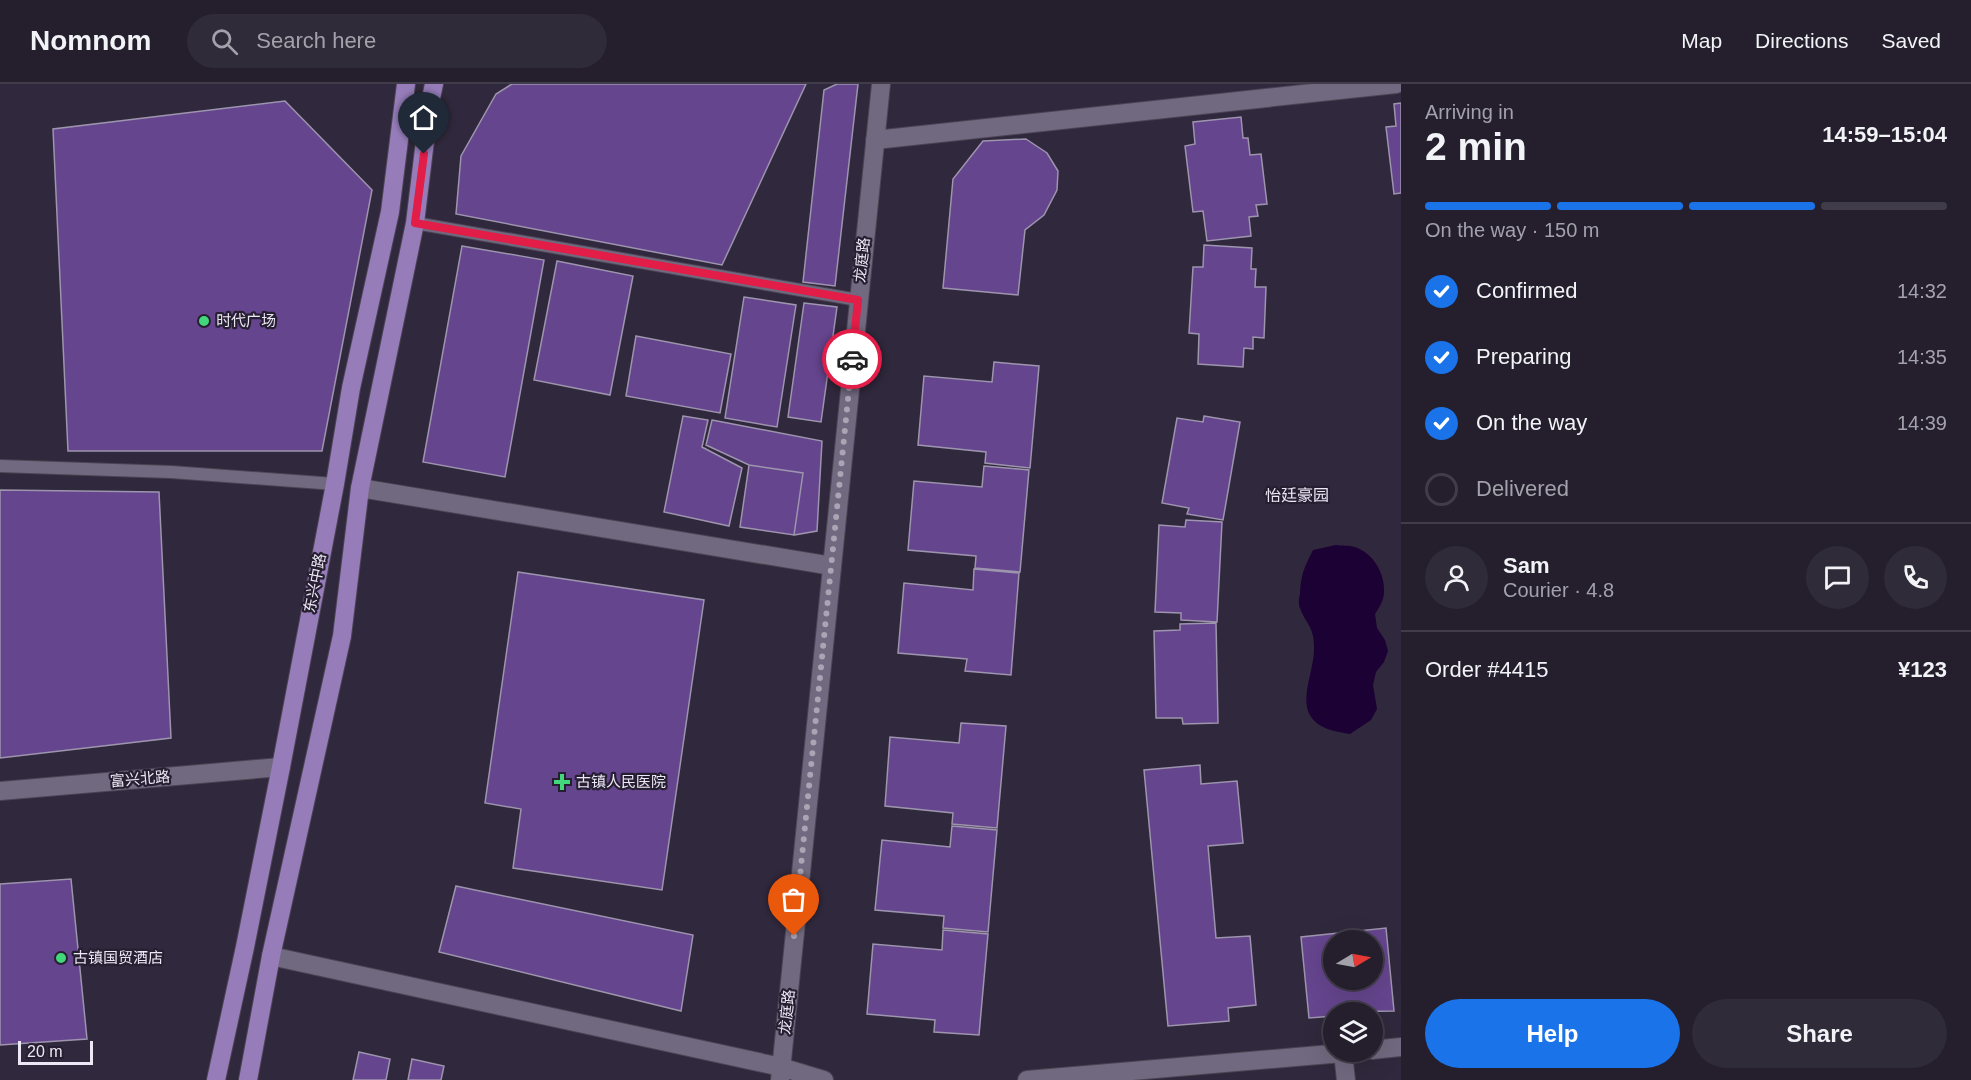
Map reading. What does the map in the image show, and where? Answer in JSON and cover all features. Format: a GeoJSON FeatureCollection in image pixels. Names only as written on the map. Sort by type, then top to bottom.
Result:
{"type":"FeatureCollection","features":[{"type":"Feature","properties":{"kind":"main road","name":"东兴中路"},"geometry":{"type":"LineString","coordinates":[[216,1080],[245,947],[335,484],[351,388],[390,212],[406,84]]}},
{"type":"Feature","properties":{"kind":"main road","name":"东兴中路"},"geometry":{"type":"LineString","coordinates":[[248,1080],[271,956],[342,636],[360,488],[415,223],[434,84]]}},
{"type":"Feature","properties":{"kind":"street","name":"龙庭路"},"geometry":{"type":"LineString","coordinates":[[781,1074],[881,84]]}},
{"type":"Feature","properties":{"kind":"street"},"geometry":{"type":"LineString","coordinates":[[875,140],[1396,84]]}},
{"type":"Feature","properties":{"kind":"street"},"geometry":{"type":"LineString","coordinates":[[360,488],[832,566]]}},
{"type":"Feature","properties":{"kind":"street","name":"富兴北路"},"geometry":{"type":"LineString","coordinates":[[0,791],[280,767]]}},
{"type":"Feature","properties":{"kind":"street"},"geometry":{"type":"LineString","coordinates":[[271,956],[781,1074],[824,1080]]}},
{"type":"Feature","properties":{"kind":"street"},"geometry":{"type":"LineString","coordinates":[[1383,1049],[1401,1047]]}},
{"type":"Feature","properties":{"kind":"street"},"geometry":{"type":"LineString","coordinates":[[1027,1080],[1323,1054]]}},
{"type":"Feature","properties":{"kind":"street"},"geometry":{"type":"LineString","coordinates":[[1346,1080],[1348,1062]]}},
{"type":"Feature","properties":{"kind":"lane"},"geometry":{"type":"LineString","coordinates":[[415,223],[858,300]]}},
{"type":"Feature","properties":{"kind":"lane"},"geometry":{"type":"LineString","coordinates":[[0,466],[171,472],[335,484]]}},
{"type":"Feature","properties":{"kind":"shaded area"},"geometry":{"type":"Polygon","coordinates":[[[1336,545],[1355,547],[1367,554],[1377,565],[1384,585],[1383,598],[1375,614],[1377,628],[1385,640],[1388,651],[1384,662],[1376,672],[1373,685],[1377,709],[1371,720],[1350,734],[1320,725],[1315,722],[1308,711],[1307,696],[1314,654],[1314,639],[1299,606],[1302,576],[1313,550],[1336,545]]]}},
{"type":"Feature","properties":{"kind":"building"},"geometry":{"type":"Polygon","coordinates":[[[512,84],[806,84],[722,265],[456,214],[461,156],[496,94],[512,84]]]}},
{"type":"Feature","properties":{"kind":"building"},"geometry":{"type":"Polygon","coordinates":[[[837,84],[858,84],[835,286],[803,282],[824,90],[837,84]]]}},
{"type":"Feature","properties":{"kind":"building","name":"时代广场"},"geometry":{"type":"Polygon","coordinates":[[[285,101],[372,190],[322,451],[68,451],[53,129],[285,101]]]}},
{"type":"Feature","properties":{"kind":"building"},"geometry":{"type":"Polygon","coordinates":[[[1401,103],[1401,193],[1394,194],[1386,127],[1396,126],[1394,104],[1401,103]]]}},
{"type":"Feature","properties":{"kind":"building"},"geometry":{"type":"Polygon","coordinates":[[[1241,117],[1243,138],[1248,138],[1250,155],[1261,154],[1267,204],[1256,205],[1258,216],[1249,217],[1251,236],[1207,241],[1203,211],[1193,212],[1185,146],[1195,144],[1193,122],[1241,117]]]}},
{"type":"Feature","properties":{"kind":"building"},"geometry":{"type":"Polygon","coordinates":[[[1026,139],[1047,153],[1058,171],[1057,190],[1044,215],[1025,230],[1018,295],[943,288],[953,179],[983,141],[1026,139]]]}},
{"type":"Feature","properties":{"kind":"building"},"geometry":{"type":"Polygon","coordinates":[[[1204,245],[1252,248],[1251,269],[1256,269],[1255,287],[1266,287],[1264,338],[1253,337],[1253,349],[1244,348],[1243,367],[1198,364],[1199,334],[1189,333],[1193,267],[1203,267],[1204,245]]]}},
{"type":"Feature","properties":{"kind":"building"},"geometry":{"type":"Polygon","coordinates":[[[462,246],[544,260],[505,477],[423,462],[462,246]]]}},
{"type":"Feature","properties":{"kind":"building"},"geometry":{"type":"Polygon","coordinates":[[[557,261],[633,276],[610,395],[534,380],[557,261]]]}},
{"type":"Feature","properties":{"kind":"building"},"geometry":{"type":"Polygon","coordinates":[[[744,297],[796,305],[777,427],[725,418],[744,297]]]}},
{"type":"Feature","properties":{"kind":"building"},"geometry":{"type":"Polygon","coordinates":[[[804,303],[837,307],[821,422],[788,417],[804,303]]]}},
{"type":"Feature","properties":{"kind":"building"},"geometry":{"type":"Polygon","coordinates":[[[636,336],[731,354],[720,413],[626,396],[636,336]]]}},
{"type":"Feature","properties":{"kind":"building"},"geometry":{"type":"Polygon","coordinates":[[[994,362],[1039,366],[1030,468],[985,463],[986,452],[918,445],[924,376],[992,382],[994,362]]]}},
{"type":"Feature","properties":{"kind":"building"},"geometry":{"type":"Polygon","coordinates":[[[683,416],[708,420],[702,447],[742,468],[729,526],[664,512],[683,416]]]}},
{"type":"Feature","properties":{"kind":"building"},"geometry":{"type":"Polygon","coordinates":[[[1204,416],[1240,422],[1223,520],[1187,514],[1189,508],[1162,503],[1177,418],[1203,422],[1204,416]]]}},
{"type":"Feature","properties":{"kind":"building"},"geometry":{"type":"Polygon","coordinates":[[[712,420],[822,441],[817,531],[794,535],[803,473],[749,465],[706,445],[712,420]]]}},
{"type":"Feature","properties":{"kind":"building"},"geometry":{"type":"Polygon","coordinates":[[[749,465],[803,473],[794,535],[740,527],[749,465]]]}},
{"type":"Feature","properties":{"kind":"building"},"geometry":{"type":"Polygon","coordinates":[[[984,466],[1029,470],[1020,572],[975,568],[976,556],[908,550],[914,481],[982,487],[984,466]]]}},
{"type":"Feature","properties":{"kind":"building"},"geometry":{"type":"Polygon","coordinates":[[[0,490],[159,492],[171,738],[0,758],[0,490]]]}},
{"type":"Feature","properties":{"kind":"building"},"geometry":{"type":"Polygon","coordinates":[[[1186,520],[1222,522],[1217,622],[1181,620],[1181,613],[1155,612],[1159,525],[1185,527],[1186,520]]]}},
{"type":"Feature","properties":{"kind":"building"},"geometry":{"type":"Polygon","coordinates":[[[974,569],[1019,573],[1011,675],[965,671],[967,659],[898,653],[904,583],[973,590],[974,569]]]}},
{"type":"Feature","properties":{"kind":"building","name":"古镇人民医院"},"geometry":{"type":"Polygon","coordinates":[[[518,572],[704,600],[662,890],[513,868],[521,809],[485,803],[518,572]]]}},
{"type":"Feature","properties":{"kind":"building"},"geometry":{"type":"Polygon","coordinates":[[[1216,623],[1218,723],[1183,724],[1182,718],[1156,718],[1154,631],[1180,630],[1180,624],[1216,623]]]}},
{"type":"Feature","properties":{"kind":"building"},"geometry":{"type":"Polygon","coordinates":[[[961,723],[1006,726],[997,828],[952,824],[953,813],[885,806],[890,737],[959,743],[961,723]]]}},
{"type":"Feature","properties":{"kind":"building"},"geometry":{"type":"Polygon","coordinates":[[[1200,765],[1201,784],[1237,781],[1243,843],[1208,846],[1216,938],[1250,936],[1256,1005],[1228,1008],[1229,1021],[1168,1026],[1144,770],[1200,765]]]}},
{"type":"Feature","properties":{"kind":"building"},"geometry":{"type":"Polygon","coordinates":[[[952,826],[997,830],[988,932],[943,928],[944,916],[875,910],[882,840],[950,847],[952,826]]]}},
{"type":"Feature","properties":{"kind":"building"},"geometry":{"type":"Polygon","coordinates":[[[71,879],[87,1039],[0,1045],[0,884],[71,879]]]}},
{"type":"Feature","properties":{"kind":"building"},"geometry":{"type":"Polygon","coordinates":[[[456,886],[693,935],[681,1011],[439,952],[456,886]]]}},
{"type":"Feature","properties":{"kind":"building"},"geometry":{"type":"Polygon","coordinates":[[[1386,928],[1394,1011],[1383,1011],[1383,1002],[1323,1002],[1323,1017],[1309,1018],[1301,937],[1323,935],[1323,990],[1383,990],[1383,930],[1367,930],[1386,928]]]}},
{"type":"Feature","properties":{"kind":"building"},"geometry":{"type":"Polygon","coordinates":[[[943,930],[988,934],[979,1035],[934,1032],[935,1020],[867,1014],[873,944],[942,950],[943,930]]]}},
{"type":"Feature","properties":{"kind":"building"},"geometry":{"type":"Polygon","coordinates":[[[359,1052],[390,1059],[386,1080],[353,1080],[359,1052]]]}},
{"type":"Feature","properties":{"kind":"building"},"geometry":{"type":"Polygon","coordinates":[[[412,1059],[444,1066],[441,1080],[408,1080],[412,1059]]]}},
{"type":"Feature","properties":{"kind":"way so far"},"geometry":{"type":"LineString","coordinates":[[794,936],[852,359]]}},
{"type":"Feature","properties":{"kind":"place","name":"时代广场"},"geometry":{"type":"Point","coordinates":[204,321]}},
{"type":"Feature","properties":{"kind":"place","name":"古镇人民医院"},"geometry":{"type":"Point","coordinates":[562,782]}},
{"type":"Feature","properties":{"kind":"place","name":"古镇国贸酒店"},"geometry":{"type":"Point","coordinates":[61,958]}},
{"type":"Feature","properties":{"kind":"district","name":"怡廷豪园"},"geometry":{"type":"Point","coordinates":[1297,495]}},
{"type":"Feature","properties":{"kind":"route"},"geometry":{"type":"LineString","coordinates":[[424,154],[415,223],[858,300],[852,359]]}}]}
